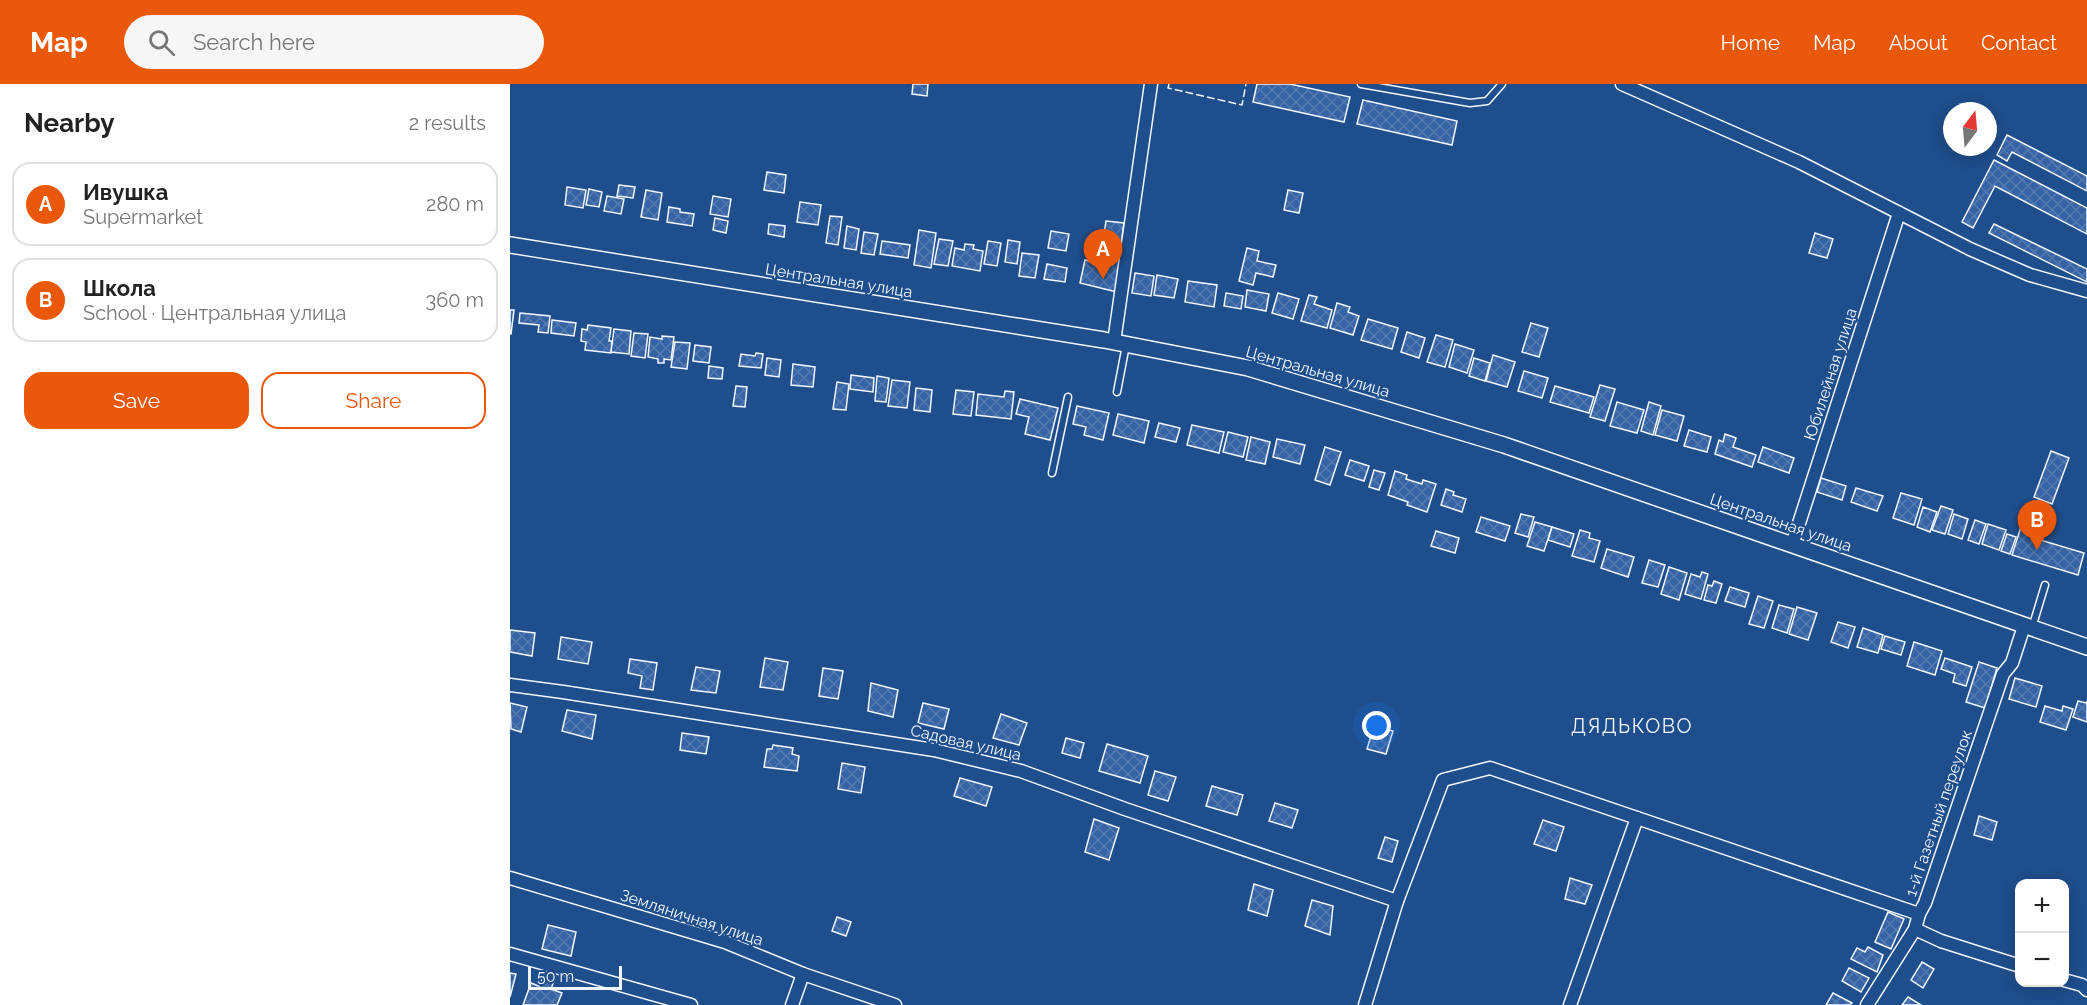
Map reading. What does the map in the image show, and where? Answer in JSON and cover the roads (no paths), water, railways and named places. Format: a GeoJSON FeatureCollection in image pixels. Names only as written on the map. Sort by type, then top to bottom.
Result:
{"type":"FeatureCollection","features":[{"type":"Feature","properties":{"kind":"street"},"geometry":{"type":"LineString","coordinates":[[1120,344],[1151,84]]}},
{"type":"Feature","properties":{"kind":"street"},"geometry":{"type":"LineString","coordinates":[[1622,84],[1799,162],[1970,249],[2020,271],[2087,291]]}},
{"type":"Feature","properties":{"kind":"street","name":"Юбилейная улица"},"geometry":{"type":"LineString","coordinates":[[1792,545],[1899,213]]}},
{"type":"Feature","properties":{"kind":"street","name":"Центральная улица"},"geometry":{"type":"LineString","coordinates":[[510,245],[1120,344],[1248,368],[1493,442],[2087,647]]}},
{"type":"Feature","properties":{"kind":"street","name":"1-й Газетный переулок"},"geometry":{"type":"LineString","coordinates":[[1868,1005],[1916,929],[2003,674],[2012,663],[2028,627]]}},
{"type":"Feature","properties":{"kind":"street","name":"Садовая улица"},"geometry":{"type":"LineString","coordinates":[[510,686],[575,694],[956,755],[1021,771],[1125,809],[1397,901]]}},
{"type":"Feature","properties":{"kind":"street"},"geometry":{"type":"LineString","coordinates":[[1365,1005],[1397,901],[1443,780],[1490,768],[1919,915]]}},
{"type":"Feature","properties":{"kind":"street"},"geometry":{"type":"LineString","coordinates":[[1570,1005],[1637,818]]}},
{"type":"Feature","properties":{"kind":"street","name":"Земляничная улица"},"geometry":{"type":"LineString","coordinates":[[510,878],[725,942],[803,974],[895,1005]]}},
{"type":"Feature","properties":{"kind":"street"},"geometry":{"type":"LineString","coordinates":[[1916,929],[1941,941],[2015,965]]}},
{"type":"Feature","properties":{"kind":"street"},"geometry":{"type":"LineString","coordinates":[[510,954],[691,1005]]}},
{"type":"Feature","properties":{"kind":"street"},"geometry":{"type":"LineString","coordinates":[[792,1005],[803,974]]}},
{"type":"Feature","properties":{"kind":"street"},"geometry":{"type":"LineString","coordinates":[[2069,981],[2082,985],[2087,990]]}},
{"type":"Feature","properties":{"kind":"lane"},"geometry":{"type":"LineString","coordinates":[[1361,84],[1470,104],[1487,101],[1502,84]]}},
{"type":"Feature","properties":{"kind":"lane"},"geometry":{"type":"LineString","coordinates":[[1117,392],[1120,344]]}},
{"type":"Feature","properties":{"kind":"lane"},"geometry":{"type":"LineString","coordinates":[[1052,473],[1068,397]]}},
{"type":"Feature","properties":{"kind":"lane"},"geometry":{"type":"LineString","coordinates":[[2028,627],[2045,585]]}},
{"type":"Feature","properties":{"kind":"place","name":"Ивушка"},"geometry":{"type":"Point","coordinates":[1103,279]}},
{"type":"Feature","properties":{"kind":"place","name":"Школа"},"geometry":{"type":"Point","coordinates":[2037,550]}},
{"type":"Feature","properties":{"kind":"district","name":"ДЯДЬКОВО"},"geometry":{"type":"Point","coordinates":[1632,726]}}]}
